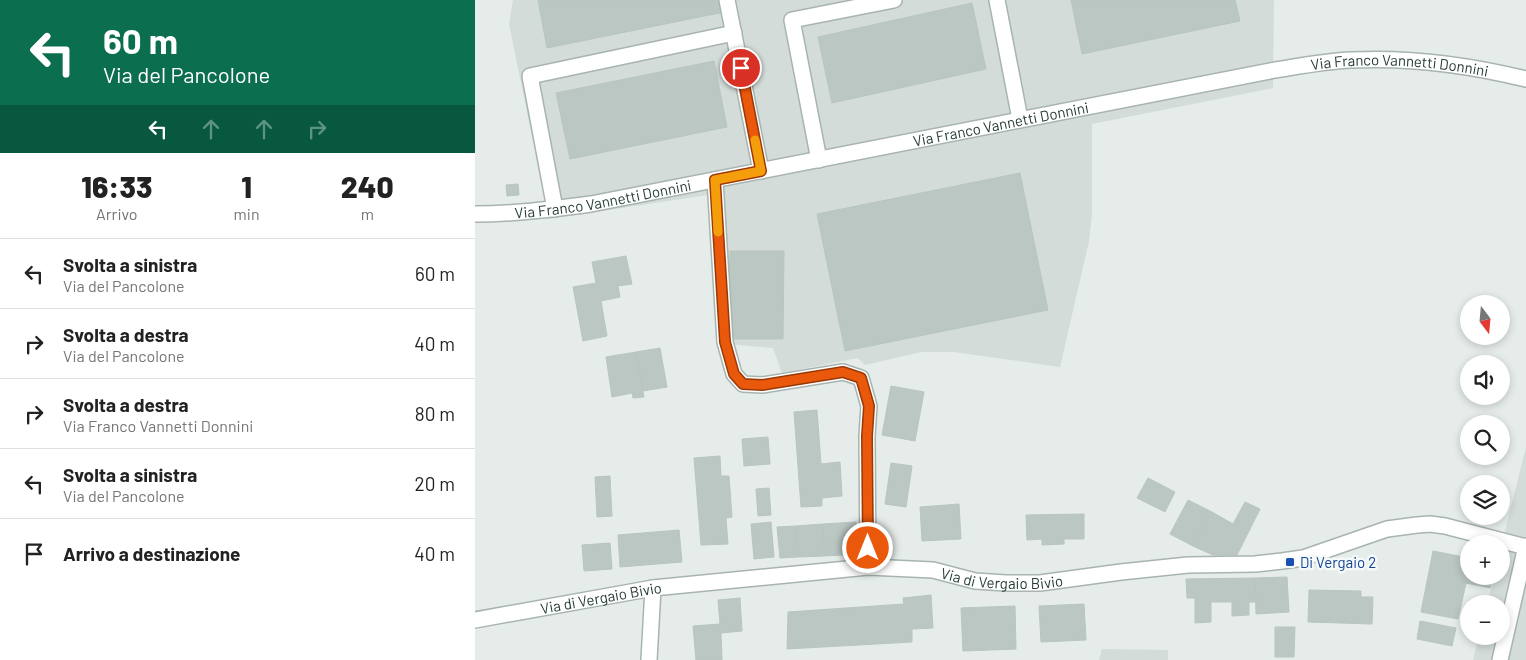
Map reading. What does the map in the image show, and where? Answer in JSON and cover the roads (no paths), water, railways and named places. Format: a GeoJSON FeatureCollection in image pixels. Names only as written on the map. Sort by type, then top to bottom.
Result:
{"type":"FeatureCollection","features":[{"type":"Feature","properties":{"kind":"street"},"geometry":{"type":"LineString","coordinates":[[727,0],[761,171]]}},
{"type":"Feature","properties":{"kind":"street"},"geometry":{"type":"LineString","coordinates":[[819,160],[792,20],[895,0]]}},
{"type":"Feature","properties":{"kind":"street"},"geometry":{"type":"LineString","coordinates":[[997,0],[1021,120]]}},
{"type":"Feature","properties":{"kind":"street"},"geometry":{"type":"LineString","coordinates":[[555,209],[530,76],[734,34]]}},
{"type":"Feature","properties":{"kind":"street","name":"Via Franco Vannetti Donnini"},"geometry":{"type":"LineString","coordinates":[[475,214],[555,209],[591,204],[1275,70],[1351,60],[1429,62],[1465,66],[1526,78]]}},
{"type":"Feature","properties":{"kind":"street"},"geometry":{"type":"LineString","coordinates":[[715,180],[725,342],[734,374],[743,384],[762,385],[843,372],[861,378],[869,406],[867,436],[868,567]]}},
{"type":"Feature","properties":{"kind":"street","name":"Via di Vergaio Bivio"},"geometry":{"type":"LineString","coordinates":[[475,620],[653,588],[868,567],[933,570],[983,581],[1040,583],[1188,565],[1255,564],[1303,558],[1387,529],[1430,524],[1526,546]]}},
{"type":"Feature","properties":{"kind":"street"},"geometry":{"type":"LineString","coordinates":[[1500,660],[1526,546]]}},
{"type":"Feature","properties":{"kind":"street"},"geometry":{"type":"LineString","coordinates":[[649,660],[653,588]]}},
{"type":"Feature","properties":{"kind":"place","name":"Di Vergaio 2"},"geometry":{"type":"Point","coordinates":[1290,562]}}]}
